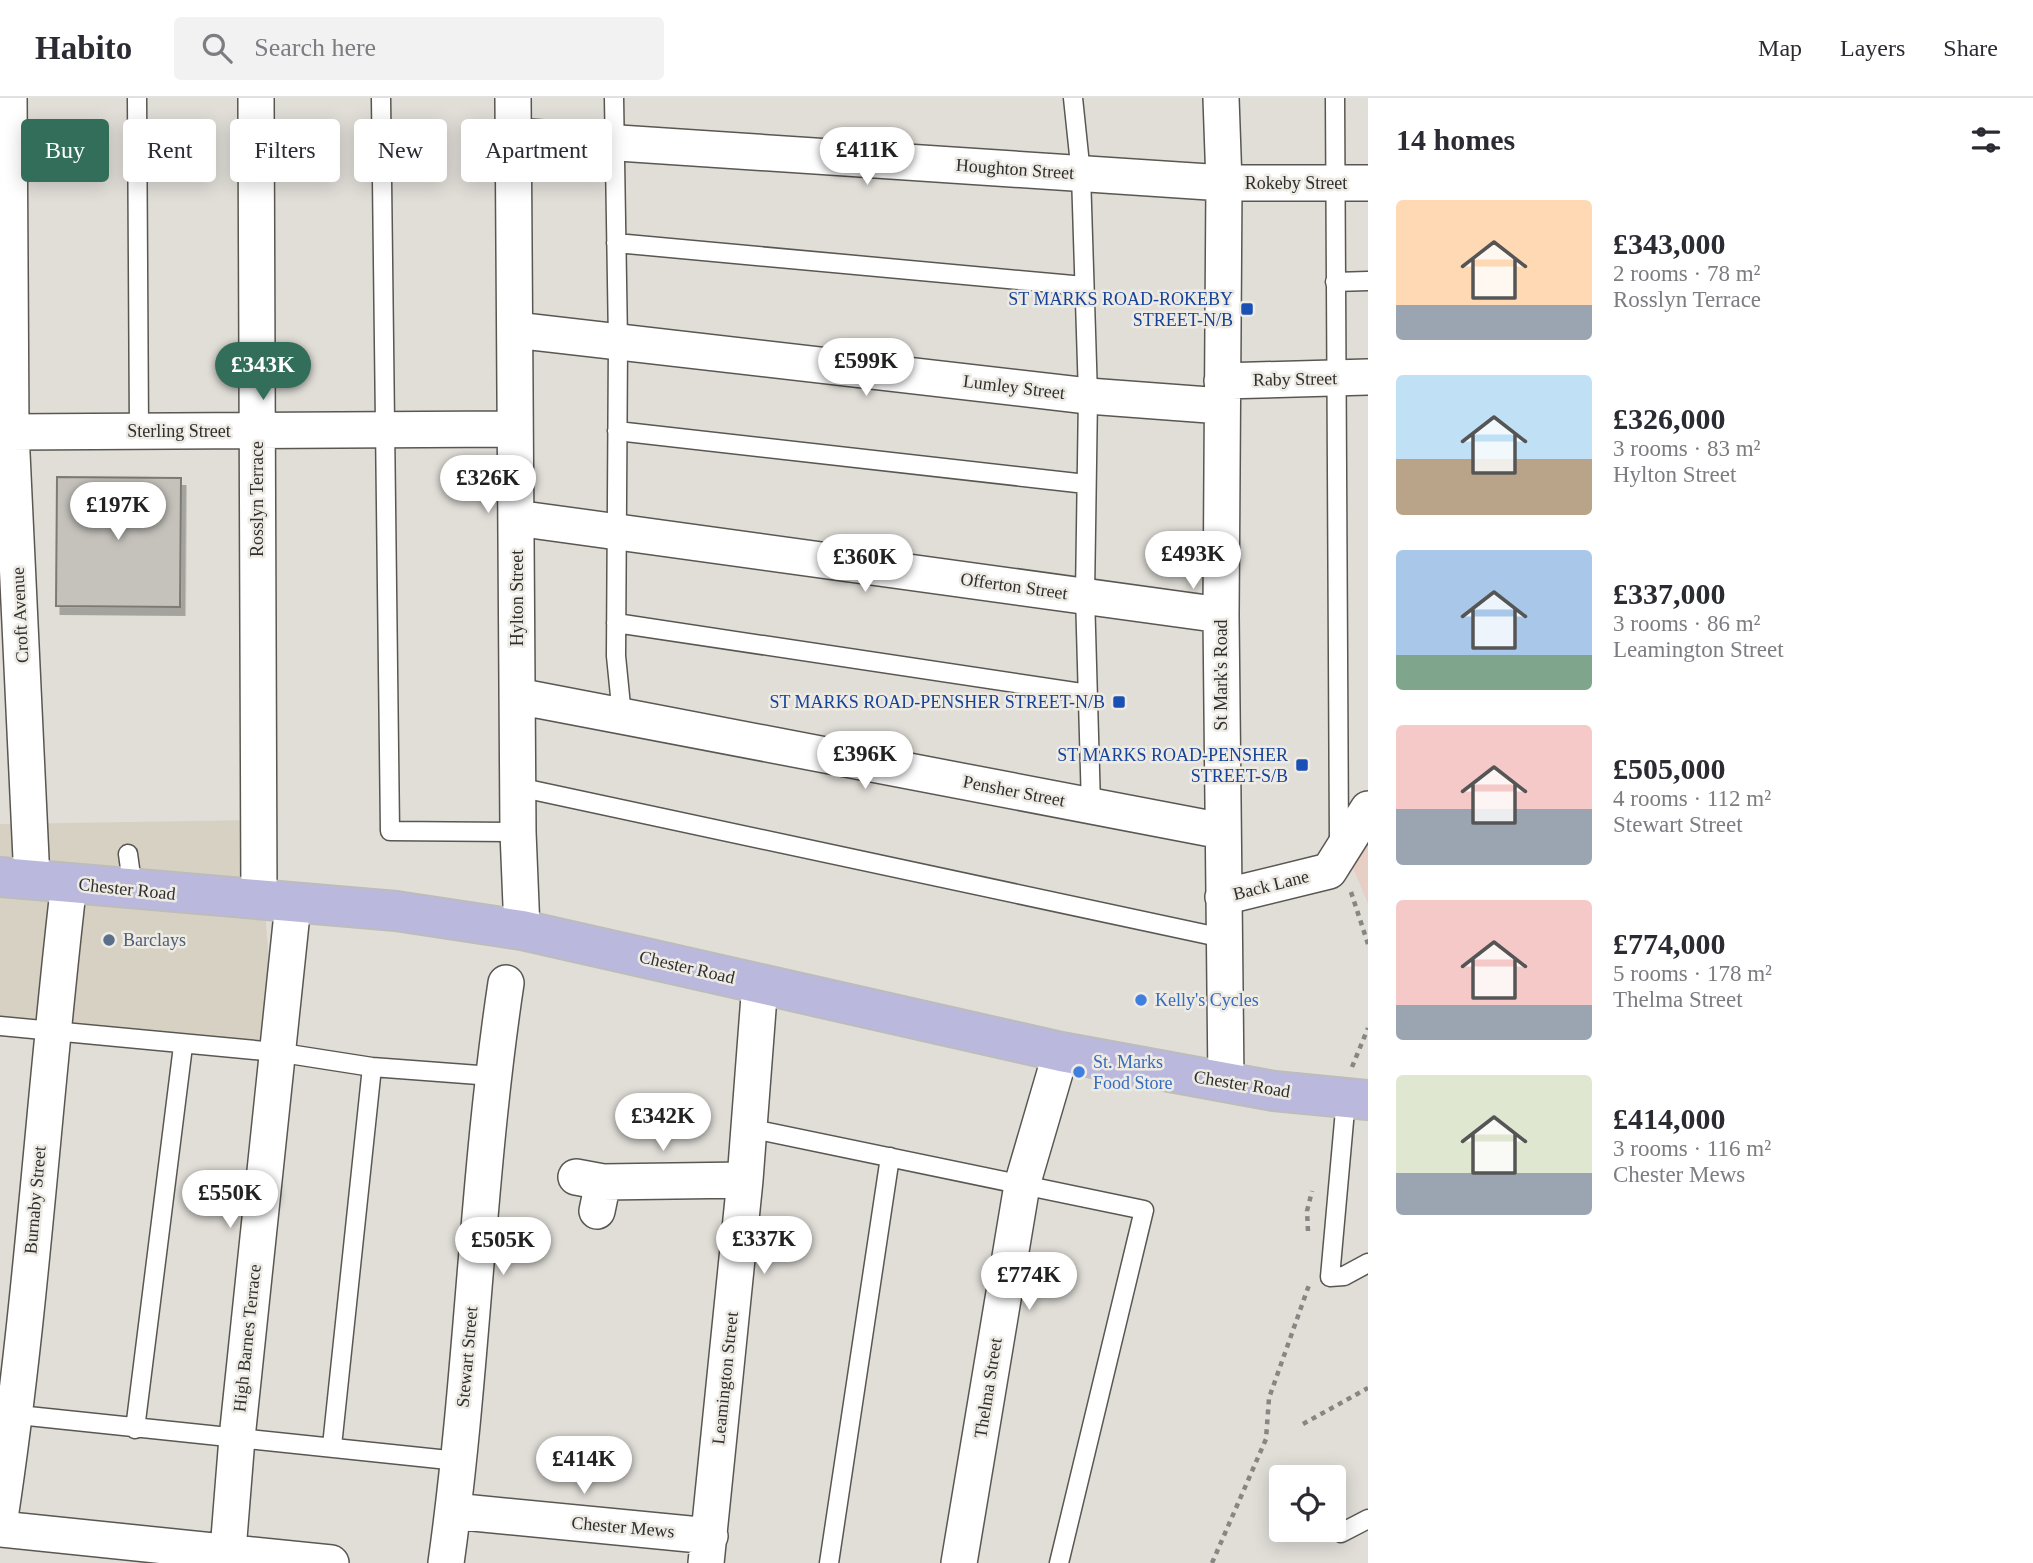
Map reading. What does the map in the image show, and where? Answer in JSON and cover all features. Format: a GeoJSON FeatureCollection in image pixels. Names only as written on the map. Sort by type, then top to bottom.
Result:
{"type":"FeatureCollection","features":[{"type":"Feature","properties":{"kind":"main road","name":"Chester Road"},"geometry":{"type":"LineString","coordinates":[[34,880],[131,872],[276,902],[396,911],[522,930],[1061,1052],[1355,1107]]}},
{"type":"Feature","properties":{"kind":"street","name":"Croft Avenue"},"geometry":{"type":"LineString","coordinates":[[9,98],[11,432],[34,880]]}},
{"type":"Feature","properties":{"kind":"street","name":"Rosslyn Terrace"},"geometry":{"type":"LineString","coordinates":[[256,98],[257,430],[276,902]]}},
{"type":"Feature","properties":{"kind":"street","name":"Hylton Street"},"geometry":{"type":"LineString","coordinates":[[513,98],[513,119]]}},
{"type":"Feature","properties":{"kind":"street","name":"St Mark's Road"},"geometry":{"type":"LineString","coordinates":[[1221,98],[1224,183],[1222,831],[1226,1083]]}},
{"type":"Feature","properties":{"kind":"street","name":"Houghton Street"},"geometry":{"type":"LineString","coordinates":[[612,142],[1224,183]]}},
{"type":"Feature","properties":{"kind":"street","name":"Hylton Street"},"geometry":{"type":"LineString","coordinates":[[513,182],[518,832],[522,930]]}},
{"type":"Feature","properties":{"kind":"street","name":"Rokeby Street"},"geometry":{"type":"LineString","coordinates":[[1224,183],[1351,183]]}},
{"type":"Feature","properties":{"kind":"street","name":"Lumley Street"},"geometry":{"type":"LineString","coordinates":[[515,330],[1088,396],[1222,393]]}},
{"type":"Feature","properties":{"kind":"street","name":"Raby Street"},"geometry":{"type":"LineString","coordinates":[[1222,393],[1352,378]]}},
{"type":"Feature","properties":{"kind":"street","name":"Sterling Street"},"geometry":{"type":"LineString","coordinates":[[11,432],[515,429]]}},
{"type":"Feature","properties":{"kind":"street","name":"Offerton Street"},"geometry":{"type":"LineString","coordinates":[[516,518],[1221,615]]}},
{"type":"Feature","properties":{"kind":"street","name":"Pensher Street"},"geometry":{"type":"LineString","coordinates":[[517,696],[1222,831]]}},
{"type":"Feature","properties":{"kind":"street"},"geometry":{"type":"LineString","coordinates":[[1334,860],[1368,809]]}},
{"type":"Feature","properties":{"kind":"street","name":"Back Lane"},"geometry":{"type":"LineString","coordinates":[[1223,897],[1334,860]]}},
{"type":"Feature","properties":{"kind":"street","name":"Burnaby Street"},"geometry":{"type":"LineString","coordinates":[[0,1517],[8,1414],[51,1029],[34,880]]}},
{"type":"Feature","properties":{"kind":"street","name":"High Barnes Terrace"},"geometry":{"type":"LineString","coordinates":[[228,1558],[237,1438],[276,1052],[276,902]]}},
{"type":"Feature","properties":{"kind":"street","name":"Stewart Street"},"geometry":{"type":"LineString","coordinates":[[446,1563],[458,1461],[492,1076],[506,983]]}},
{"type":"Feature","properties":{"kind":"street","name":"Leamington Street"},"geometry":{"type":"LineString","coordinates":[[708,1549],[745,1180],[760,983]]}},
{"type":"Feature","properties":{"kind":"street","name":"Thelma Street"},"geometry":{"type":"LineString","coordinates":[[959,1563],[1022,1185],[1061,1052]]}},
{"type":"Feature","properties":{"kind":"street"},"geometry":{"type":"LineString","coordinates":[[592,1190],[745,1180]]}},
{"type":"Feature","properties":{"kind":"street","name":"Chester Mews"},"geometry":{"type":"LineString","coordinates":[[453,1511],[708,1549]]}},
{"type":"Feature","properties":{"kind":"street"},"geometry":{"type":"LineString","coordinates":[[0,1529],[228,1558],[331,1563]]}},
{"type":"Feature","properties":{"kind":"lane"},"geometry":{"type":"LineString","coordinates":[[136,98],[139,431]]}},
{"type":"Feature","properties":{"kind":"lane"},"geometry":{"type":"LineString","coordinates":[[381,98],[390,831],[518,832]]}},
{"type":"Feature","properties":{"kind":"lane"},"geometry":{"type":"LineString","coordinates":[[614,98],[618,342],[616,623],[622,716]]}},
{"type":"Feature","properties":{"kind":"lane"},"geometry":{"type":"LineString","coordinates":[[1073,98],[1081,174],[1088,396],[1085,595],[1091,806]]}},
{"type":"Feature","properties":{"kind":"lane"},"geometry":{"type":"LineString","coordinates":[[1334,860],[1352,378],[1335,282],[1351,183],[1335,98]]}},
{"type":"Feature","properties":{"kind":"lane"},"geometry":{"type":"LineString","coordinates":[[616,243],[1084,286]]}},
{"type":"Feature","properties":{"kind":"lane"},"geometry":{"type":"LineString","coordinates":[[1335,282],[1368,281]]}},
{"type":"Feature","properties":{"kind":"lane"},"geometry":{"type":"LineString","coordinates":[[617,431],[1086,484]]}},
{"type":"Feature","properties":{"kind":"lane"},"geometry":{"type":"LineString","coordinates":[[616,623],[1088,694]]}},
{"type":"Feature","properties":{"kind":"lane"},"geometry":{"type":"LineString","coordinates":[[518,787],[1223,938]]}},
{"type":"Feature","properties":{"kind":"lane"},"geometry":{"type":"LineString","coordinates":[[0,1026],[51,1029],[183,1046],[276,1052],[372,1067],[492,1076]]}},
{"type":"Feature","properties":{"kind":"lane"},"geometry":{"type":"LineString","coordinates":[[135,1429],[183,1046]]}},
{"type":"Feature","properties":{"kind":"lane"},"geometry":{"type":"LineString","coordinates":[[332,1446],[372,1067]]}},
{"type":"Feature","properties":{"kind":"lane"},"geometry":{"type":"LineString","coordinates":[[1355,1107],[1330,1278],[1344,1276],[1368,1263]]}},
{"type":"Feature","properties":{"kind":"lane"},"geometry":{"type":"LineString","coordinates":[[748,1128],[1144,1210],[1059,1563]]}},
{"type":"Feature","properties":{"kind":"lane"},"geometry":{"type":"LineString","coordinates":[[829,1563],[890,1157]]}},
{"type":"Feature","properties":{"kind":"lane"},"geometry":{"type":"LineString","coordinates":[[8,1414],[458,1461]]}},
{"type":"Feature","properties":{"kind":"lane"},"geometry":{"type":"LineString","coordinates":[[1346,1530],[1368,1520]]}},
{"type":"Feature","properties":{"kind":"path"},"geometry":{"type":"LineString","coordinates":[[1334,860],[1341,895],[1350,892],[1368,944]]}},
{"type":"Feature","properties":{"kind":"path"},"geometry":{"type":"LineString","coordinates":[[1355,1107],[1368,1028]]}},
{"type":"Feature","properties":{"kind":"path"},"geometry":{"type":"LineString","coordinates":[[1309,1238],[1307,1211],[1314,1185]]}},
{"type":"Feature","properties":{"kind":"path"},"geometry":{"type":"LineString","coordinates":[[1212,1563],[1266,1440],[1269,1398],[1311,1279]]}},
{"type":"Feature","properties":{"kind":"path"},"geometry":{"type":"LineString","coordinates":[[1303,1424],[1368,1388]]}},
{"type":"Feature","properties":{"kind":"shaded area"},"geometry":{"type":"Polygon","coordinates":[[[258,820],[276,1052],[0,1027],[0,824],[258,820]]]}},
{"type":"Feature","properties":{"kind":"shaded area"},"geometry":{"type":"Polygon","coordinates":[[[1368,840],[1368,904],[1351,863],[1368,840]]]}},
{"type":"Feature","properties":{"kind":"building"},"geometry":{"type":"Polygon","coordinates":[[[57,477],[181,478],[180,607],[56,606],[57,477]]]}},
{"type":"Feature","properties":{"kind":"place","name":"ST MARKS ROAD-ROKEBY STREET-N/B"},"geometry":{"type":"Point","coordinates":[1247,309]}},
{"type":"Feature","properties":{"kind":"place","name":"ST MARKS ROAD-PENSHER STREET-N/B"},"geometry":{"type":"Point","coordinates":[1119,702]}},
{"type":"Feature","properties":{"kind":"place","name":"ST MARKS ROAD-PENSHER STREET-S/B"},"geometry":{"type":"Point","coordinates":[1302,765]}},
{"type":"Feature","properties":{"kind":"place","name":"Barclays"},"geometry":{"type":"Point","coordinates":[109,940]}},
{"type":"Feature","properties":{"kind":"place","name":"Kelly's Cycles"},"geometry":{"type":"Point","coordinates":[1141,1000]}},
{"type":"Feature","properties":{"kind":"place","name":"St. Marks Food Store"},"geometry":{"type":"Point","coordinates":[1079,1072]}}]}
